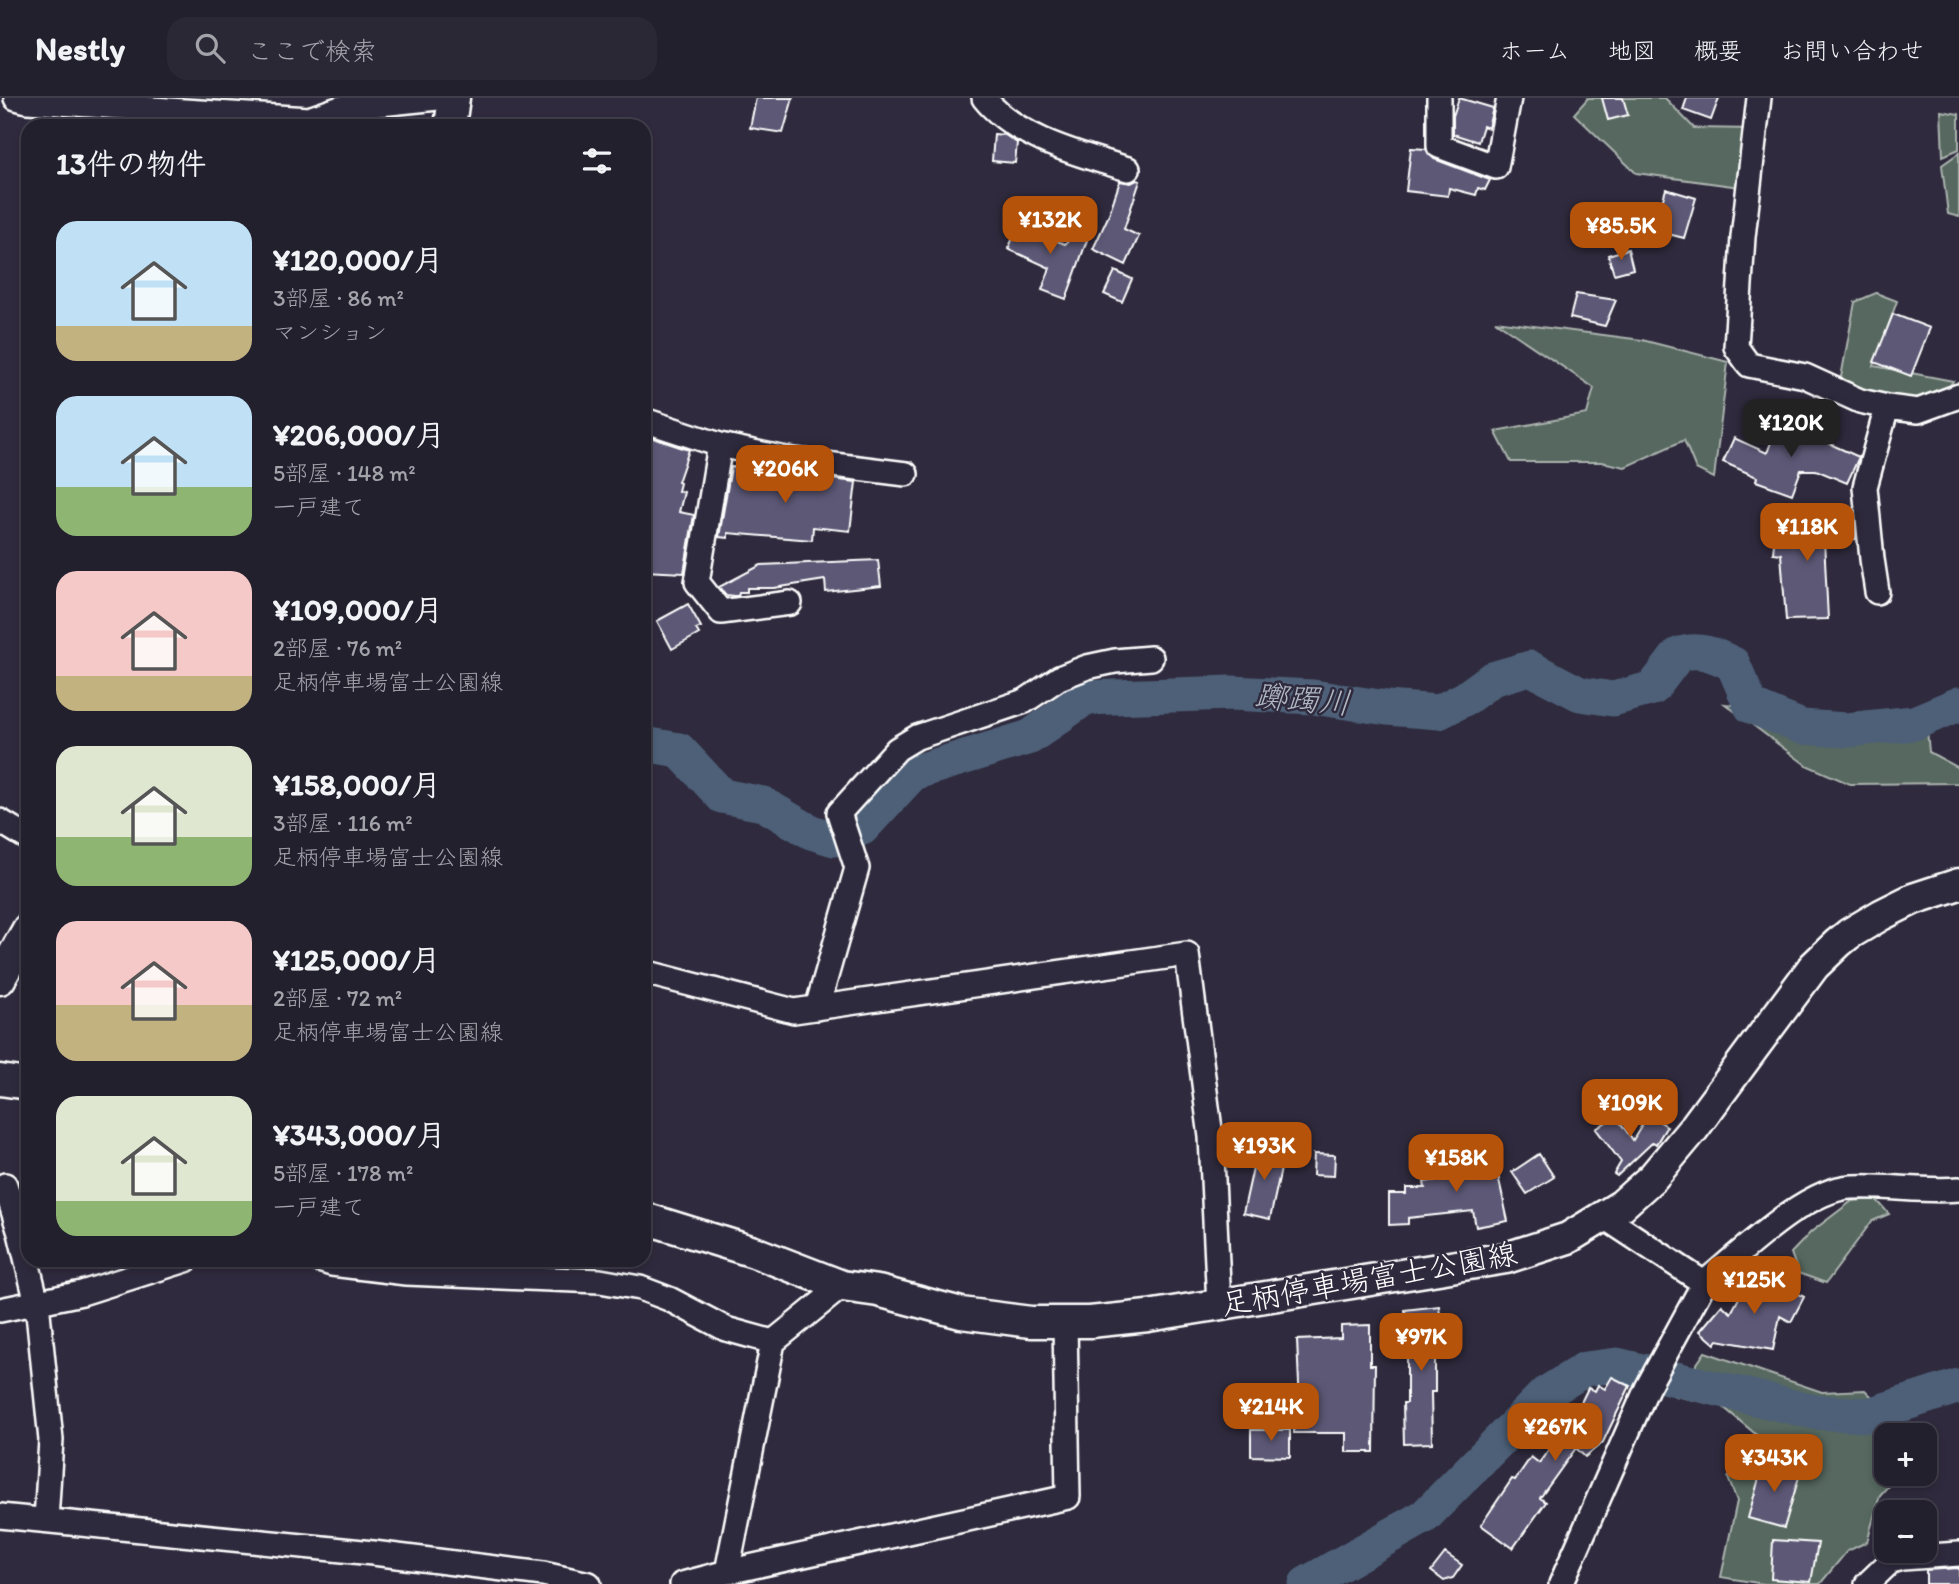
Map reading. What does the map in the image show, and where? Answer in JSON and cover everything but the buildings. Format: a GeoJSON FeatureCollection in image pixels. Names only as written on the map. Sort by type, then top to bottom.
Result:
{"type":"FeatureCollection","features":[{"type":"Feature","properties":{"kind":"main road"},"geometry":{"type":"LineString","coordinates":[[451,119],[454,98]]}},
{"type":"Feature","properties":{"kind":"main road","name":"足柄停車場富士公園線"},"geometry":{"type":"LineString","coordinates":[[651,1220],[754,1252],[842,1286],[878,1291],[961,1313],[1031,1322],[1148,1316],[1506,1258],[1568,1238],[1604,1217],[1653,1177],[1694,1128],[1814,966],[1849,933],[1913,899],[1959,884]]}},
{"type":"Feature","properties":{"kind":"main road"},"geometry":{"type":"LineString","coordinates":[[0,979],[21,942]]}},
{"type":"Feature","properties":{"kind":"main road"},"geometry":{"type":"LineString","coordinates":[[0,1080],[21,1083]]}},
{"type":"Feature","properties":{"kind":"street"},"geometry":{"type":"LineString","coordinates":[[16,98],[27,101],[309,119],[341,108],[438,98]]}},
{"type":"Feature","properties":{"kind":"street"},"geometry":{"type":"LineString","coordinates":[[984,98],[997,114],[1028,133],[1084,156],[1128,169]]}},
{"type":"Feature","properties":{"kind":"street"},"geometry":{"type":"LineString","coordinates":[[1439,98],[1439,146],[1496,167],[1509,98]]}},
{"type":"Feature","properties":{"kind":"street"},"geometry":{"type":"LineString","coordinates":[[1759,98],[1743,237],[1737,348],[1749,365],[1805,376],[1860,401],[1887,407],[1918,411],[1959,396]]}},
{"type":"Feature","properties":{"kind":"street"},"geometry":{"type":"LineString","coordinates":[[1877,592],[1871,559],[1865,487],[1887,407]]}},
{"type":"Feature","properties":{"kind":"street"},"geometry":{"type":"LineString","coordinates":[[651,422],[720,445],[786,459],[906,474]]}},
{"type":"Feature","properties":{"kind":"street"},"geometry":{"type":"LineString","coordinates":[[720,445],[697,582],[721,612],[790,603]]}},
{"type":"Feature","properties":{"kind":"street"},"geometry":{"type":"LineString","coordinates":[[817,1008],[857,868],[839,813],[897,749],[917,737],[1025,701],[1059,678],[1087,667],[1150,658]]}},
{"type":"Feature","properties":{"kind":"street"},"geometry":{"type":"LineString","coordinates":[[0,821],[21,834]]}},
{"type":"Feature","properties":{"kind":"street"},"geometry":{"type":"LineString","coordinates":[[651,974],[794,1012],[1187,954],[1211,1137],[1219,1305]]}},
{"type":"Feature","properties":{"kind":"street"},"geometry":{"type":"LineString","coordinates":[[5,1185],[21,1237]]}},
{"type":"Feature","properties":{"kind":"street"},"geometry":{"type":"LineString","coordinates":[[1561,1584],[1647,1388],[1704,1283],[1801,1204],[1826,1192],[1849,1187],[1934,1192],[1959,1189]]}},
{"type":"Feature","properties":{"kind":"street"},"geometry":{"type":"LineString","coordinates":[[1604,1217],[1704,1283]]}},
{"type":"Feature","properties":{"kind":"street"},"geometry":{"type":"LineString","coordinates":[[28,1267],[37,1303],[51,1440],[46,1520]]}},
{"type":"Feature","properties":{"kind":"street"},"geometry":{"type":"LineString","coordinates":[[0,1310],[82,1293],[164,1267]]}},
{"type":"Feature","properties":{"kind":"street"},"geometry":{"type":"LineString","coordinates":[[357,1267],[406,1273],[614,1283],[640,1288],[669,1299],[726,1329],[773,1342]]}},
{"type":"Feature","properties":{"kind":"street"},"geometry":{"type":"LineString","coordinates":[[727,1572],[773,1342],[842,1286]]}},
{"type":"Feature","properties":{"kind":"street"},"geometry":{"type":"LineString","coordinates":[[682,1584],[1068,1497],[1065,1322]]}},
{"type":"Feature","properties":{"kind":"street"},"geometry":{"type":"LineString","coordinates":[[0,1516],[387,1554],[543,1574],[589,1584]]}},
{"type":"Feature","properties":{"kind":"street"},"geometry":{"type":"LineString","coordinates":[[1867,1584],[1891,1561],[1959,1554]]}},
{"type":"Feature","properties":{"kind":"green space"},"geometry":{"type":"Polygon","coordinates":[[[1588,98],[1665,98],[1694,128],[1755,129],[1748,188],[1636,173],[1574,114],[1588,98]]]}},
{"type":"Feature","properties":{"kind":"green space"},"geometry":{"type":"Polygon","coordinates":[[[1941,111],[1959,114],[1959,149],[1943,156],[1941,111]]]}},
{"type":"Feature","properties":{"kind":"green space"},"geometry":{"type":"Polygon","coordinates":[[[1959,153],[1959,217],[1948,214],[1942,165],[1959,153]]]}},
{"type":"Feature","properties":{"kind":"green space"},"geometry":{"type":"Polygon","coordinates":[[[1876,293],[1897,301],[1874,366],[1953,381],[1936,406],[1839,388],[1855,302],[1876,293]]]}},
{"type":"Feature","properties":{"kind":"green space"},"geometry":{"type":"Polygon","coordinates":[[[1495,321],[1642,340],[1728,362],[1714,478],[1696,469],[1684,440],[1625,467],[1602,462],[1511,462],[1495,431],[1587,414],[1594,388],[1495,321]]]}},
{"type":"Feature","properties":{"kind":"green space"},"geometry":{"type":"Polygon","coordinates":[[[1725,704],[1927,730],[1929,752],[1959,768],[1959,783],[1850,784],[1806,765],[1725,704]]]}},
{"type":"Feature","properties":{"kind":"green space"},"geometry":{"type":"Polygon","coordinates":[[[1876,1199],[1889,1214],[1872,1221],[1826,1283],[1798,1273],[1791,1253],[1811,1232],[1852,1201],[1876,1199]]]}},
{"type":"Feature","properties":{"kind":"green space"},"geometry":{"type":"Polygon","coordinates":[[[1705,1352],[1822,1392],[1865,1390],[1898,1423],[1874,1423],[1874,1486],[1888,1486],[1879,1500],[1874,1500],[1874,1517],[1867,1542],[1847,1551],[1820,1584],[1764,1584],[1721,1577],[1737,1501],[1728,1478],[1759,1437],[1722,1406],[1675,1396],[1705,1352]]]}},
{"type":"Feature","properties":{"kind":"waterway","name":"躑躅川"},"geometry":{"type":"LineString","coordinates":[[651,745],[679,750],[722,796],[763,804],[811,832],[834,839],[862,828],[913,773],[1030,737],[1085,698],[1231,693],[1313,697],[1387,708],[1439,712],[1466,698],[1492,679],[1530,668],[1580,694],[1613,699],[1653,688],[1678,655],[1699,652],[1733,664],[1751,706],[1802,727],[1847,730],[1914,723],[1959,704]]}},
{"type":"Feature","properties":{"kind":"waterway"},"geometry":{"type":"LineString","coordinates":[[1306,1584],[1425,1516],[1545,1394],[1585,1369],[1617,1365],[1814,1412],[1869,1415],[1959,1386]]}}]}
